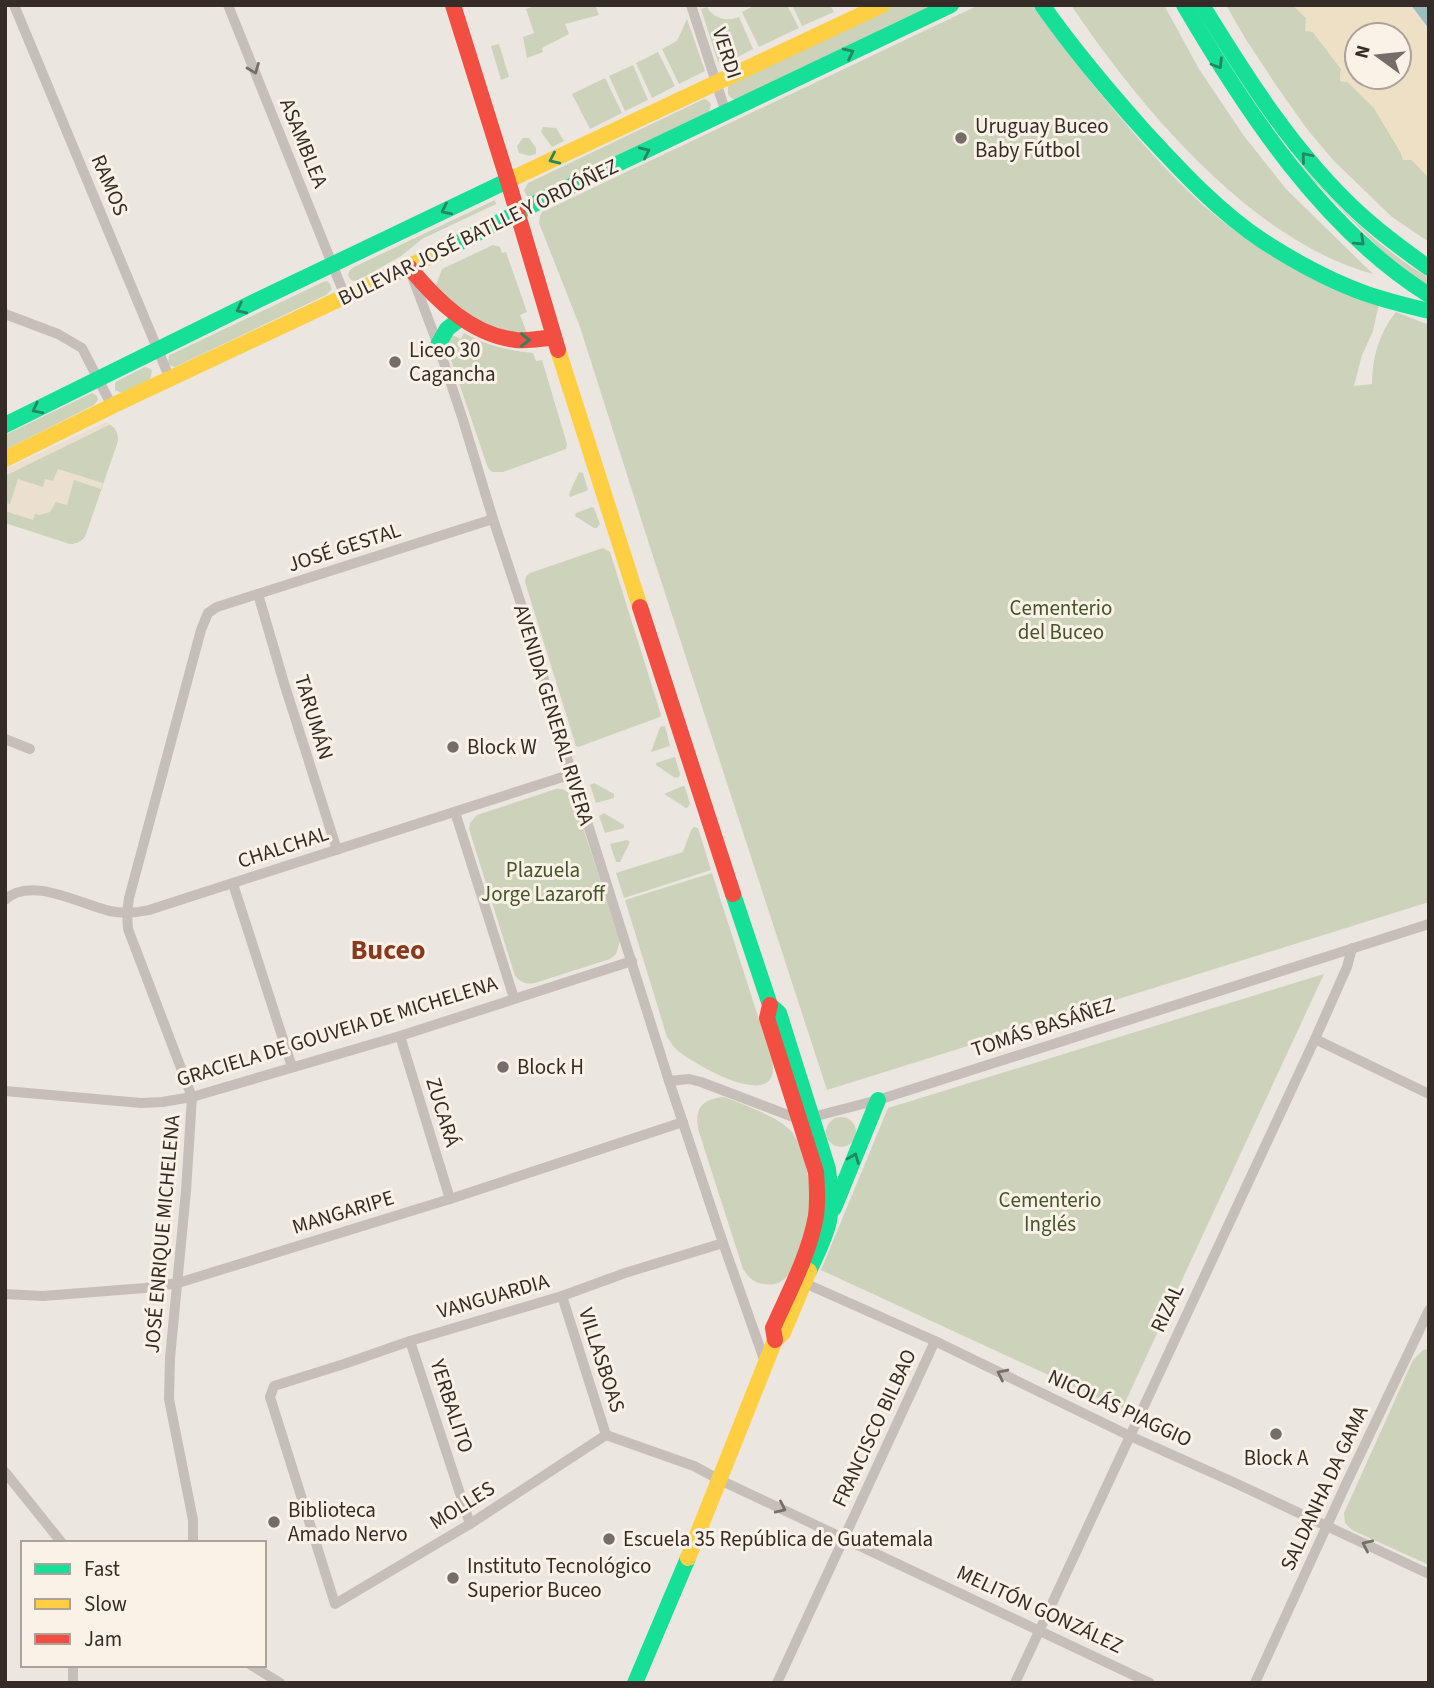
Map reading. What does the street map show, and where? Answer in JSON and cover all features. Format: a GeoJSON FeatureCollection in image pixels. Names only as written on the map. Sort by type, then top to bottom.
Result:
{"type":"FeatureCollection","features":[{"type":"Feature","properties":{"kind":"main road"},"geometry":{"type":"LineString","coordinates":[[453,5],[554,337],[683,743],[770,1005],[767,1018],[828,1169],[830,1217]]}},
{"type":"Feature","properties":{"kind":"main road","name":"BULEVAR JOSÉ BATLLE Y ORDÓÑEZ"},"geometry":{"type":"LineString","coordinates":[[5,425],[332,265],[881,5]]}},
{"type":"Feature","properties":{"kind":"main road","name":"BULEVAR JOSÉ BATLLE Y ORDÓÑEZ"},"geometry":{"type":"LineString","coordinates":[[5,459],[951,5]]}},
{"type":"Feature","properties":{"kind":"main road"},"geometry":{"type":"LineString","coordinates":[[1042,5],[1067,43],[1125,111],[1168,158],[1234,219],[1273,246],[1348,286],[1392,302],[1429,311]]}},
{"type":"Feature","properties":{"kind":"main road"},"geometry":{"type":"LineString","coordinates":[[1055,5],[1075,37],[1175,153],[1240,213],[1301,255],[1350,279],[1392,294],[1407,296],[1427,293]]}},
{"type":"Feature","properties":{"kind":"main road"},"geometry":{"type":"LineString","coordinates":[[1184,5],[1242,100],[1314,194],[1389,268],[1427,293]]}},
{"type":"Feature","properties":{"kind":"main road"},"geometry":{"type":"LineString","coordinates":[[1202,5],[1258,96],[1307,159],[1341,197],[1379,231],[1429,268]]}},
{"type":"Feature","properties":{"kind":"main road"},"geometry":{"type":"LineString","coordinates":[[409,267],[427,290],[461,318],[477,327],[514,340],[554,337]]}},
{"type":"Feature","properties":{"kind":"main road"},"geometry":{"type":"LineString","coordinates":[[438,345],[444,332],[461,318]]}},
{"type":"Feature","properties":{"kind":"main road"},"geometry":{"type":"LineString","coordinates":[[637,1682],[775,1340],[773,1328],[830,1217],[878,1100]]}},
{"type":"Feature","properties":{"kind":"main road"},"geometry":{"type":"LineString","coordinates":[[799,1281],[812,1234],[818,1194],[807,1118]]}},
{"type":"Feature","properties":{"kind":"street","name":"RAMOS"},"geometry":{"type":"LineString","coordinates":[[15,5],[170,379]]}},
{"type":"Feature","properties":{"kind":"street","name":"ASAMBLEA"},"geometry":{"type":"LineString","coordinates":[[228,5],[345,296]]}},
{"type":"Feature","properties":{"kind":"street","name":"VERDI"},"geometry":{"type":"LineString","coordinates":[[691,5],[726,113]]}},
{"type":"Feature","properties":{"kind":"street","name":"AVENIDA GENERAL RIVERA"},"geometry":{"type":"LineString","coordinates":[[409,267],[438,345],[525,616],[669,1082],[765,1362]]}},
{"type":"Feature","properties":{"kind":"street"},"geometry":{"type":"LineString","coordinates":[[5,314],[76,343],[86,354],[112,406]]}},
{"type":"Feature","properties":{"kind":"street","name":"JOSÉ GESTAL"},"geometry":{"type":"LineString","coordinates":[[208,614],[217,607],[493,519]]}},
{"type":"Feature","properties":{"kind":"street","name":"TARUMÁN"},"geometry":{"type":"LineString","coordinates":[[258,594],[337,850]]}},
{"type":"Feature","properties":{"kind":"street","name":"JOSÉ ENRIQUE MICHELENA"},"geometry":{"type":"LineString","coordinates":[[193,1541],[193,1520],[169,1399],[192,1097],[128,929],[127,913],[178,712],[208,614]]}},
{"type":"Feature","properties":{"kind":"street"},"geometry":{"type":"LineString","coordinates":[[5,739],[30,749]]}},
{"type":"Feature","properties":{"kind":"street","name":"CHALCHAL"},"geometry":{"type":"LineString","coordinates":[[5,900],[25,890],[43,891],[110,911],[149,911],[572,774]]}},
{"type":"Feature","properties":{"kind":"street"},"geometry":{"type":"LineString","coordinates":[[455,812],[514,998]]}},
{"type":"Feature","properties":{"kind":"street"},"geometry":{"type":"LineString","coordinates":[[233,884],[292,1067]]}},
{"type":"Feature","properties":{"kind":"street","name":"TOMÁS BASÁÑEZ"},"geometry":{"type":"LineString","coordinates":[[807,1118],[878,1100],[1429,924]]}},
{"type":"Feature","properties":{"kind":"street","name":"RIZAL"},"geometry":{"type":"LineString","coordinates":[[1015,1683],[1315,1039],[1347,967],[1352,948]]}},
{"type":"Feature","properties":{"kind":"street","name":"GRACIELA DE GOUVEIA DE MICHELENA"},"geometry":{"type":"LineString","coordinates":[[5,1091],[141,1103],[192,1097],[400,1036],[632,961]]}},
{"type":"Feature","properties":{"kind":"street","name":"ZUCARÁ"},"geometry":{"type":"LineString","coordinates":[[400,1036],[450,1199]]}},
{"type":"Feature","properties":{"kind":"street"},"geometry":{"type":"LineString","coordinates":[[1315,1039],[1429,1094]]}},
{"type":"Feature","properties":{"kind":"street"},"geometry":{"type":"LineString","coordinates":[[669,1082],[689,1079],[701,1082],[807,1118]]}},
{"type":"Feature","properties":{"kind":"street","name":"MANGARIPE"},"geometry":{"type":"LineString","coordinates":[[5,1294],[43,1296],[178,1283],[450,1199],[684,1122]]}},
{"type":"Feature","properties":{"kind":"street","name":"VANGUARDIA"},"geometry":{"type":"LineString","coordinates":[[335,1604],[270,1397],[274,1386],[723,1243]]}},
{"type":"Feature","properties":{"kind":"street","name":"NICOLÁS PIAGGIO"},"geometry":{"type":"LineString","coordinates":[[799,1281],[935,1341],[1130,1436],[1429,1574]]}},
{"type":"Feature","properties":{"kind":"street","name":"VILLASBOAS"},"geometry":{"type":"LineString","coordinates":[[562,1296],[606,1435]]}},
{"type":"Feature","properties":{"kind":"street","name":"SALDANHA DA GAMA"},"geometry":{"type":"LineString","coordinates":[[1255,1683],[1327,1526],[1424,1331],[1429,1310]]}},
{"type":"Feature","properties":{"kind":"street","name":"YERBALITO"},"geometry":{"type":"LineString","coordinates":[[410,1341],[470,1524]]}},
{"type":"Feature","properties":{"kind":"street","name":"FRANCISCO BILBAO"},"geometry":{"type":"LineString","coordinates":[[777,1683],[935,1341]]}},
{"type":"Feature","properties":{"kind":"street","name":"MELITÓN GONZÁLEZ"},"geometry":{"type":"LineString","coordinates":[[606,1435],[694,1466],[1150,1683]]}},
{"type":"Feature","properties":{"kind":"street","name":"MOLLES"},"geometry":{"type":"LineString","coordinates":[[335,1604],[470,1524],[606,1435]]}},
{"type":"Feature","properties":{"kind":"street"},"geometry":{"type":"LineString","coordinates":[[5,1472],[60,1541]]}},
{"type":"Feature","properties":{"kind":"street"},"geometry":{"type":"LineString","coordinates":[[254,1667],[280,1683]]}},
{"type":"Feature","properties":{"kind":"green space"},"geometry":{"type":"Polygon","coordinates":[[[538,5],[595,5],[599,15],[565,24],[569,34],[542,48],[543,52],[527,58],[523,37],[534,33],[526,9],[538,5]]]}},
{"type":"Feature","properties":{"kind":"green space"},"geometry":{"type":"Polygon","coordinates":[[[755,5],[787,5],[799,28],[759,47],[742,12],[755,5]]]}},
{"type":"Feature","properties":{"kind":"green space"},"geometry":{"type":"Polygon","coordinates":[[[792,5],[830,5],[834,12],[802,26],[792,5]]]}},
{"type":"Feature","properties":{"kind":"green space"},"geometry":{"type":"Polygon","coordinates":[[[895,5],[938,5],[738,99],[728,95],[730,85],[895,5]]]}},
{"type":"Feature","properties":{"kind":"green space","name":"Cementerio del Buceo"},"geometry":{"type":"Polygon","coordinates":[[[979,5],[1032,5],[1120,117],[1203,205],[1243,237],[1286,264],[1331,286],[1379,304],[1373,331],[1362,355],[1354,386],[1372,384],[1378,346],[1385,328],[1396,312],[1429,325],[1429,902],[827,1090],[580,327],[539,223],[542,212],[979,5]]]}},
{"type":"Feature","properties":{"kind":"green space"},"geometry":{"type":"Polygon","coordinates":[[[1071,5],[1164,5],[1199,69],[1244,136],[1286,189],[1373,274],[1328,257],[1284,232],[1242,201],[1164,126],[1098,44],[1071,5]]]}},
{"type":"Feature","properties":{"kind":"green space"},"geometry":{"type":"Polygon","coordinates":[[[1226,5],[1293,5],[1306,18],[1313,32],[1341,69],[1343,91],[1357,91],[1374,108],[1403,160],[1412,160],[1429,178],[1429,242],[1392,217],[1333,160],[1307,129],[1245,38],[1226,5]]]}},
{"type":"Feature","properties":{"kind":"green space"},"geometry":{"type":"Polygon","coordinates":[[[707,7],[721,18],[739,17],[753,49],[726,63],[718,62],[701,9],[707,7]]]}},
{"type":"Feature","properties":{"kind":"green space"},"geometry":{"type":"Polygon","coordinates":[[[687,19],[705,71],[679,84],[662,49],[677,41],[687,19]]]}},
{"type":"Feature","properties":{"kind":"green space"},"geometry":{"type":"Polygon","coordinates":[[[499,44],[509,77],[501,80],[491,46],[499,44]]]}},
{"type":"Feature","properties":{"kind":"green space"},"geometry":{"type":"Polygon","coordinates":[[[658,52],[675,86],[652,98],[636,63],[658,52]]]}},
{"type":"Feature","properties":{"kind":"green space"},"geometry":{"type":"Polygon","coordinates":[[[633,65],[648,100],[625,111],[609,76],[633,65]]]}},
{"type":"Feature","properties":{"kind":"green space"},"geometry":{"type":"Polygon","coordinates":[[[605,78],[622,113],[590,129],[572,94],[605,78]]]}},
{"type":"Feature","properties":{"kind":"green space"},"geometry":{"type":"Polygon","coordinates":[[[704,99],[711,104],[709,112],[532,198],[525,193],[528,183],[704,99]]]}},
{"type":"Feature","properties":{"kind":"green space"},"geometry":{"type":"Polygon","coordinates":[[[543,127],[556,128],[564,141],[552,147],[541,132],[543,127]]]}},
{"type":"Feature","properties":{"kind":"green space"},"geometry":{"type":"Polygon","coordinates":[[[523,138],[529,138],[536,148],[536,154],[530,156],[519,153],[517,146],[523,138]]]}},
{"type":"Feature","properties":{"kind":"green space"},"geometry":{"type":"Polygon","coordinates":[[[1291,153],[1372,237],[1429,278],[1429,287],[1384,253],[1309,176],[1291,153]]]}},
{"type":"Feature","properties":{"kind":"green space"},"geometry":{"type":"Polygon","coordinates":[[[495,200],[496,204],[422,239],[401,256],[357,281],[349,277],[350,270],[354,267],[495,200]]]}},
{"type":"Feature","properties":{"kind":"green space"},"geometry":{"type":"Polygon","coordinates":[[[493,245],[500,247],[502,253],[506,252],[527,312],[520,315],[527,333],[500,329],[475,318],[432,284],[436,285],[442,269],[493,245]]]}},
{"type":"Feature","properties":{"kind":"green space"},"geometry":{"type":"Polygon","coordinates":[[[327,281],[332,289],[326,295],[175,367],[168,363],[169,355],[327,281]]]}},
{"type":"Feature","properties":{"kind":"green space"},"geometry":{"type":"Polygon","coordinates":[[[464,333],[498,347],[533,353],[536,361],[542,360],[567,444],[566,449],[503,472],[492,472],[488,468],[446,345],[450,334],[461,339],[464,333]]]}},
{"type":"Feature","properties":{"kind":"green space"},"geometry":{"type":"Polygon","coordinates":[[[145,367],[151,369],[150,379],[122,393],[115,390],[117,381],[145,367]]]}},
{"type":"Feature","properties":{"kind":"green space"},"geometry":{"type":"Polygon","coordinates":[[[92,393],[98,400],[94,405],[5,450],[5,435],[92,393]]]}},
{"type":"Feature","properties":{"kind":"green space"},"geometry":{"type":"Polygon","coordinates":[[[105,423],[115,429],[118,441],[85,537],[70,544],[5,523],[5,470],[105,423]]]}},
{"type":"Feature","properties":{"kind":"green space"},"geometry":{"type":"Polygon","coordinates":[[[579,472],[583,473],[588,490],[570,497],[569,494],[579,472]]]}},
{"type":"Feature","properties":{"kind":"green space"},"geometry":{"type":"Polygon","coordinates":[[[592,507],[600,524],[597,528],[575,516],[576,513],[592,507]]]}},
{"type":"Feature","properties":{"kind":"green space"},"geometry":{"type":"Polygon","coordinates":[[[603,548],[610,552],[661,715],[578,747],[525,582],[530,573],[603,548]]]}},
{"type":"Feature","properties":{"kind":"green space"},"geometry":{"type":"Polygon","coordinates":[[[665,726],[670,746],[651,752],[660,727],[665,726]]]}},
{"type":"Feature","properties":{"kind":"green space"},"geometry":{"type":"Polygon","coordinates":[[[675,757],[680,774],[675,778],[656,763],[675,757]]]}},
{"type":"Feature","properties":{"kind":"green space"},"geometry":{"type":"Polygon","coordinates":[[[594,783],[614,794],[614,798],[596,803],[590,785],[594,783]]]}},
{"type":"Feature","properties":{"kind":"green space"},"geometry":{"type":"Polygon","coordinates":[[[683,786],[690,804],[686,808],[664,794],[683,786]]]}},
{"type":"Feature","properties":{"kind":"green space","name":"Plazuela Jorge Lazaroff"},"geometry":{"type":"Polygon","coordinates":[[[562,789],[574,800],[620,941],[616,954],[610,959],[535,983],[526,983],[515,976],[469,829],[470,823],[477,815],[562,789]]]}},
{"type":"Feature","properties":{"kind":"green space"},"geometry":{"type":"Polygon","coordinates":[[[604,813],[624,825],[624,828],[605,833],[599,816],[604,813]]]}},
{"type":"Feature","properties":{"kind":"green space"},"geometry":{"type":"Polygon","coordinates":[[[694,827],[698,828],[711,870],[624,898],[616,873],[683,852],[694,827]]]}},
{"type":"Feature","properties":{"kind":"green space"},"geometry":{"type":"Polygon","coordinates":[[[627,840],[630,842],[620,862],[616,862],[610,844],[627,840]]]}},
{"type":"Feature","properties":{"kind":"green space"},"geometry":{"type":"Polygon","coordinates":[[[712,873],[772,1060],[772,1076],[764,1084],[751,1085],[717,1074],[686,1057],[673,1046],[667,1037],[625,900],[712,873]]]}},
{"type":"Feature","properties":{"kind":"green space","name":"Cementerio Inglés"},"geometry":{"type":"Polygon","coordinates":[[[1324,974],[1122,1409],[821,1270],[888,1108],[1324,974]]]}},
{"type":"Feature","properties":{"kind":"green space"},"geometry":{"type":"Polygon","coordinates":[[[724,1097],[760,1111],[791,1131],[800,1146],[806,1166],[810,1203],[806,1230],[792,1269],[783,1280],[774,1284],[757,1282],[743,1269],[699,1132],[698,1111],[710,1100],[724,1097]]]}},
{"type":"Feature","properties":{"kind":"green space"},"geometry":{"type":"Polygon","coordinates":[[[841,1117],[852,1121],[856,1132],[852,1143],[841,1147],[830,1143],[826,1132],[830,1121],[841,1117]]]}},
{"type":"Feature","properties":{"kind":"green space"},"geometry":{"type":"Polygon","coordinates":[[[1429,1349],[1429,1565],[1352,1530],[1345,1523],[1344,1513],[1413,1360],[1423,1350],[1429,1349]]]}},
{"type":"Feature","properties":{"kind":"sand"},"geometry":{"type":"Polygon","coordinates":[[[1293,5],[1411,5],[1429,29],[1429,178],[1412,160],[1403,160],[1374,108],[1357,91],[1413,91],[1413,21],[1343,21],[1343,81],[1340,81],[1341,69],[1313,32],[1305,31],[1306,18],[1293,5]]]}},
{"type":"Feature","properties":{"kind":"shaded area"},"geometry":{"type":"Polygon","coordinates":[[[105,423],[111,424],[5,476],[5,470],[105,423]]]}},
{"type":"Feature","properties":{"kind":"shaded area"},"geometry":{"type":"Polygon","coordinates":[[[58,469],[103,483],[101,489],[74,480],[67,505],[56,502],[50,512],[35,514],[33,520],[5,511],[5,503],[10,504],[18,479],[43,487],[45,479],[53,481],[58,469]]]}},
{"type":"Feature","properties":{"kind":"water"},"geometry":{"type":"Polygon","coordinates":[[[1411,5],[1429,5],[1429,29],[1411,5]]]}},
{"type":"Feature","properties":{"kind":"traffic: fast"},"geometry":{"type":"LineString","coordinates":[[450,247],[546,198],[951,5]]}},
{"type":"Feature","properties":{"kind":"traffic: fast"},"geometry":{"type":"LineString","coordinates":[[1042,5],[1132,118],[1187,177],[1247,230],[1275,249],[1327,277],[1375,297],[1429,311]]}},
{"type":"Feature","properties":{"kind":"traffic: fast"},"geometry":{"type":"LineString","coordinates":[[1184,5],[1261,126],[1321,202],[1355,237],[1391,268],[1429,295]]}},
{"type":"Feature","properties":{"kind":"traffic: fast"},"geometry":{"type":"LineString","coordinates":[[1202,5],[1255,89],[1315,168],[1369,222],[1429,268]]}},
{"type":"Feature","properties":{"kind":"traffic: fast"},"geometry":{"type":"LineString","coordinates":[[5,425],[509,180]]}},
{"type":"Feature","properties":{"kind":"traffic: fast"},"geometry":{"type":"LineString","coordinates":[[438,345],[447,329],[461,318]]}},
{"type":"Feature","properties":{"kind":"traffic: fast"},"geometry":{"type":"LineString","coordinates":[[733,894],[770,1005],[779,1013],[828,1169],[830,1218],[809,1271]]}},
{"type":"Feature","properties":{"kind":"traffic: fast"},"geometry":{"type":"LineString","coordinates":[[834,1208],[878,1100]]}},
{"type":"Feature","properties":{"kind":"traffic: fast"},"geometry":{"type":"LineString","coordinates":[[635,1683],[688,1558]]}},
{"type":"Feature","properties":{"kind":"traffic: slow"},"geometry":{"type":"LineString","coordinates":[[509,180],[882,5]]}},
{"type":"Feature","properties":{"kind":"traffic: slow"},"geometry":{"type":"LineString","coordinates":[[5,459],[450,247]]}},
{"type":"Feature","properties":{"kind":"traffic: slow"},"geometry":{"type":"LineString","coordinates":[[558,350],[640,607]]}},
{"type":"Feature","properties":{"kind":"traffic: slow"},"geometry":{"type":"LineString","coordinates":[[688,1558],[775,1340],[783,1333],[809,1271]]}},
{"type":"Feature","properties":{"kind":"traffic: jam"},"geometry":{"type":"LineString","coordinates":[[453,5],[558,350]]}},
{"type":"Feature","properties":{"kind":"traffic: jam"},"geometry":{"type":"LineString","coordinates":[[409,267],[443,303],[484,331],[516,340],[554,337]]}},
{"type":"Feature","properties":{"kind":"traffic: jam"},"geometry":{"type":"LineString","coordinates":[[640,607],[733,894]]}},
{"type":"Feature","properties":{"kind":"traffic: jam"},"geometry":{"type":"LineString","coordinates":[[770,1005],[767,1018],[816,1172],[817,1194],[816,1216],[809,1245],[773,1328],[775,1340]]}},
{"type":"Feature","properties":{"kind":"place","name":"Uruguay Buceo Baby Fútbol"},"geometry":{"type":"Point","coordinates":[961,138]}},
{"type":"Feature","properties":{"kind":"place","name":"Liceo 30 Cagancha"},"geometry":{"type":"Point","coordinates":[395,362]}},
{"type":"Feature","properties":{"kind":"place","name":"Block W"},"geometry":{"type":"Point","coordinates":[453,747]}},
{"type":"Feature","properties":{"kind":"place","name":"Block H"},"geometry":{"type":"Point","coordinates":[503,1067]}},
{"type":"Feature","properties":{"kind":"place","name":"Block A"},"geometry":{"type":"Point","coordinates":[1276,1434]}},
{"type":"Feature","properties":{"kind":"place","name":"Biblioteca Amado Nervo"},"geometry":{"type":"Point","coordinates":[274,1522]}},
{"type":"Feature","properties":{"kind":"place","name":"Escuela 35 República de Guatemala"},"geometry":{"type":"Point","coordinates":[609,1539]}},
{"type":"Feature","properties":{"kind":"place","name":"Instituto Tecnológico Superior Buceo"},"geometry":{"type":"Point","coordinates":[453,1578]}},
{"type":"Feature","properties":{"kind":"district","name":"Buceo"},"geometry":{"type":"Point","coordinates":[388,950]}}]}
